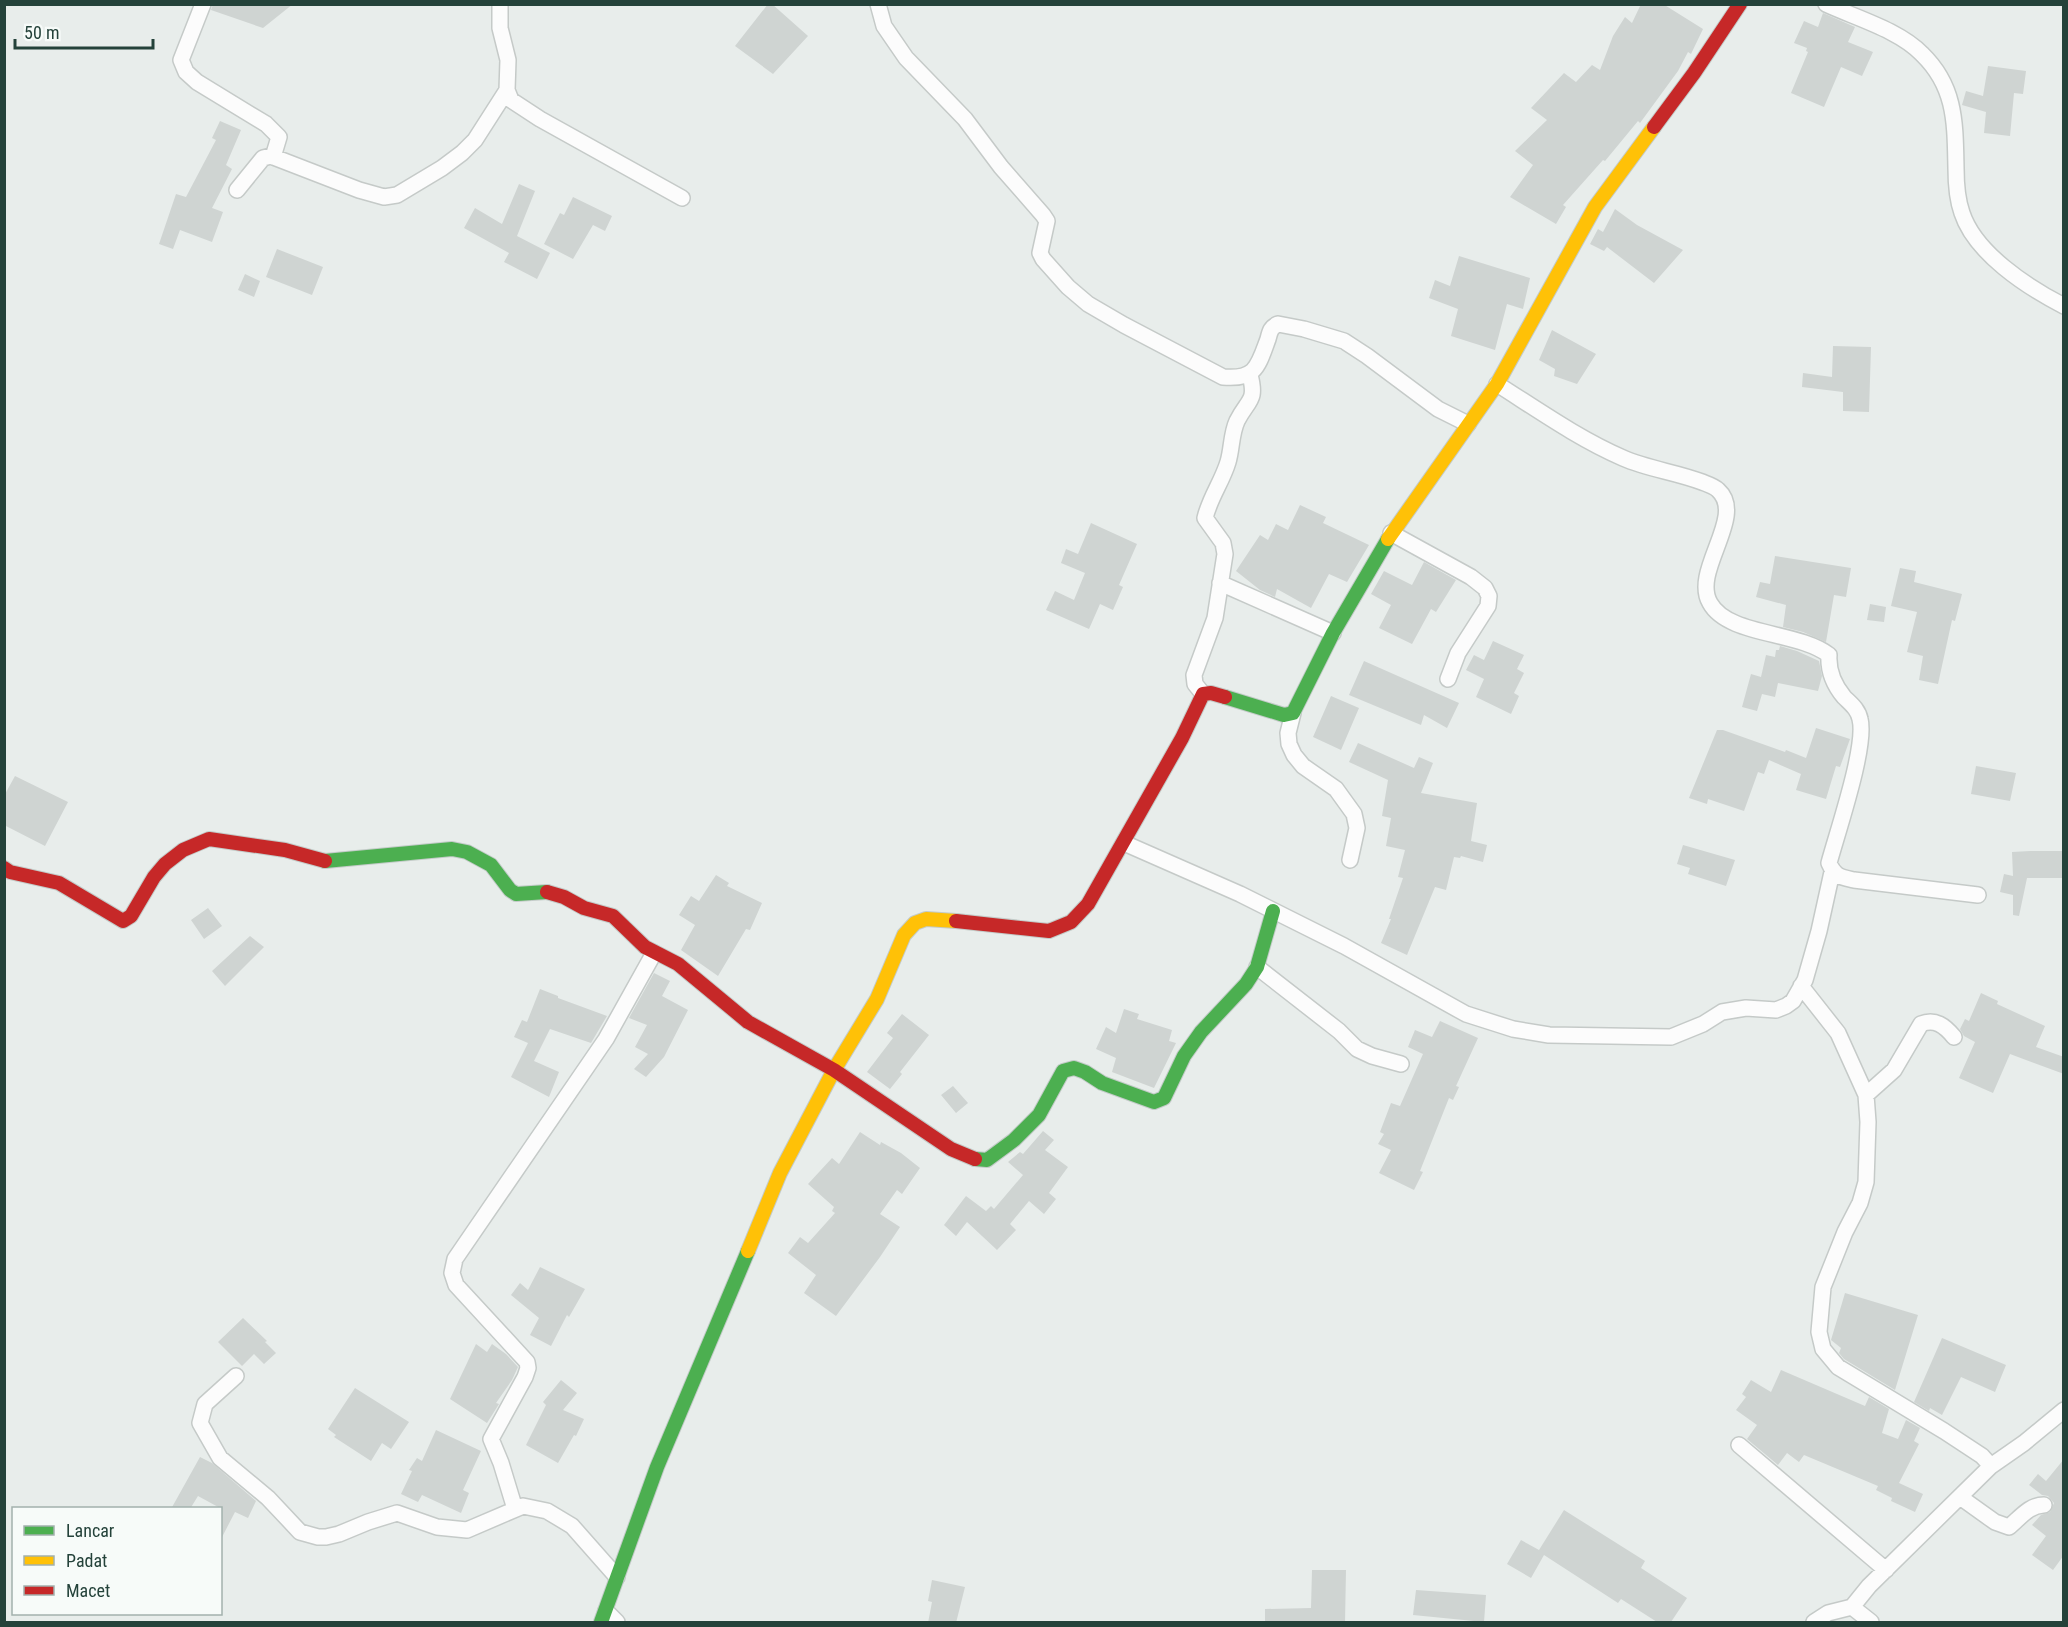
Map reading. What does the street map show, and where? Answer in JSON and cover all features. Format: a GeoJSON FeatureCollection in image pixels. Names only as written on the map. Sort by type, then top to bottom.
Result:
{"type":"FeatureCollection","features":[{"type":"Feature","properties":{"kind":"street"},"geometry":{"type":"LineString","coordinates":[[203,4],[181,60],[186,72],[197,82],[266,124],[279,137],[273,157]]}},
{"type":"Feature","properties":{"kind":"street"},"geometry":{"type":"LineString","coordinates":[[500,4],[500,28],[508,60],[507,90],[511,100],[540,120],[682,198]]}},
{"type":"Feature","properties":{"kind":"street"},"geometry":{"type":"LineString","coordinates":[[878,4],[884,26],[895,44],[965,119],[1001,167],[1043,214],[1047,221],[1040,253],[1043,259],[1068,287],[1097,309],[1223,377],[1240,378],[1250,375],[1256,367],[1274,326],[1278,324],[1344,341],[1438,409],[1468,424]]}},
{"type":"Feature","properties":{"kind":"street"},"geometry":{"type":"LineString","coordinates":[[1350,860],[1357,828],[1354,814],[1336,789],[1304,766],[1294,755],[1289,744],[1288,733],[1293,713],[1333,633],[1391,533],[1497,384],[1595,207],[1695,73],[1740,4]]}},
{"type":"Feature","properties":{"kind":"street"},"geometry":{"type":"LineString","coordinates":[[1826,4],[1904,38],[1922,53],[1935,69],[1951,100],[1955,132],[1956,183],[1961,212],[1968,227],[1992,258],[2009,272],[2064,306]]}},
{"type":"Feature","properties":{"kind":"street"},"geometry":{"type":"LineString","coordinates":[[237,190],[263,158],[273,157],[359,190],[384,197],[397,195],[462,153],[475,140],[507,90]]}},
{"type":"Feature","properties":{"kind":"street"},"geometry":{"type":"LineString","coordinates":[[1203,694],[1195,684],[1194,675],[1215,618],[1225,554],[1223,543],[1205,518],[1211,499],[1222,481],[1238,421],[1251,400],[1253,390],[1250,375]]}},
{"type":"Feature","properties":{"kind":"street"},"geometry":{"type":"LineString","coordinates":[[1124,843],[1344,946],[1466,1014],[1513,1029],[1549,1035],[1671,1037],[1703,1024],[1722,1012],[1746,1008],[1776,1010],[1793,1001],[1801,986],[1819,931],[1832,872],[1829,863],[1861,742],[1861,720],[1857,710],[1834,685],[1828,655],[1807,642],[1733,623],[1709,603],[1707,574],[1726,518],[1724,497],[1717,488],[1614,454],[1497,384]]}},
{"type":"Feature","properties":{"kind":"street"},"geometry":{"type":"LineString","coordinates":[[1391,533],[1471,577],[1485,588],[1489,596],[1488,606],[1458,653],[1448,679]]}},
{"type":"Feature","properties":{"kind":"street"},"geometry":{"type":"LineString","coordinates":[[1220,583],[1333,633]]}},
{"type":"Feature","properties":{"kind":"street"},"geometry":{"type":"LineString","coordinates":[[1203,694],[1211,693],[1284,715],[1293,713]]}},
{"type":"Feature","properties":{"kind":"street"},"geometry":{"type":"LineString","coordinates":[[617,1623],[604,1617],[657,1467],[775,1184],[834,1070],[877,999],[903,935],[915,923],[926,919],[1048,931],[1062,928],[1078,916],[1088,904],[1124,843],[1182,738],[1203,694]]}},
{"type":"Feature","properties":{"kind":"street"},"geometry":{"type":"LineString","coordinates":[[4,868],[10,872],[59,883],[123,921],[131,916],[154,877],[165,864],[183,850],[209,839],[285,850],[329,862],[383,854],[452,849],[472,854],[491,865],[510,890],[516,894],[551,892],[584,908],[613,916],[635,939],[654,953],[678,964],[748,1022],[834,1070],[951,1149],[974,1160],[987,1160],[1014,1140],[1039,1115],[1063,1071],[1069,1068],[1085,1072],[1102,1083],[1154,1102],[1160,1101],[1168,1092],[1184,1056],[1201,1032],[1246,984],[1257,967],[1273,911]]}},
{"type":"Feature","properties":{"kind":"street"},"geometry":{"type":"LineString","coordinates":[[1832,872],[1854,880],[1978,895]]}},
{"type":"Feature","properties":{"kind":"street"},"geometry":{"type":"LineString","coordinates":[[515,1509],[491,1439],[528,1368],[526,1362],[456,1285],[452,1267],[455,1259],[606,1039],[654,953]]}},
{"type":"Feature","properties":{"kind":"street"},"geometry":{"type":"LineString","coordinates":[[1257,967],[1339,1031],[1357,1048],[1372,1056],[1401,1064]]}},
{"type":"Feature","properties":{"kind":"street"},"geometry":{"type":"LineString","coordinates":[[1801,986],[1838,1033],[1866,1095],[1869,1144],[1866,1182],[1860,1203],[1845,1232],[1823,1287],[1819,1332],[1823,1349],[1838,1367],[1944,1431],[1982,1456],[1991,1466]]}},
{"type":"Feature","properties":{"kind":"street"},"geometry":{"type":"LineString","coordinates":[[1866,1095],[1894,1070],[1921,1024],[1934,1022],[1944,1026],[1954,1037]]}},
{"type":"Feature","properties":{"kind":"street"},"geometry":{"type":"LineString","coordinates":[[236,1376],[205,1404],[200,1422],[220,1458],[268,1498],[300,1532],[326,1537],[397,1513],[437,1527],[467,1530],[523,1506],[548,1511],[572,1526],[618,1577]]}},
{"type":"Feature","properties":{"kind":"street"},"geometry":{"type":"LineString","coordinates":[[1814,1623],[1828,1613],[1852,1607],[1869,1586],[1991,1466],[2024,1443],[2064,1410]]}},
{"type":"Feature","properties":{"kind":"street"},"geometry":{"type":"LineString","coordinates":[[1739,1445],[1886,1570]]}},
{"type":"Feature","properties":{"kind":"street"},"geometry":{"type":"LineString","coordinates":[[1960,1497],[2004,1527],[2009,1527],[2037,1505],[2044,1505]]}},
{"type":"Feature","properties":{"kind":"street"},"geometry":{"type":"LineString","coordinates":[[1852,1607],[1871,1623]]}},
{"type":"Feature","properties":{"kind":"building"},"geometry":{"type":"Polygon","coordinates":[[[213,4],[293,4],[263,28],[211,10],[213,4]]]}},
{"type":"Feature","properties":{"kind":"building"},"geometry":{"type":"Polygon","coordinates":[[[768,4],[772,4],[808,36],[773,74],[735,46],[768,4]]]}},
{"type":"Feature","properties":{"kind":"building"},"geometry":{"type":"Polygon","coordinates":[[[1641,4],[1663,4],[1703,29],[1691,54],[1688,52],[1678,71],[1640,123],[1638,121],[1605,161],[1603,160],[1563,205],[1566,207],[1556,224],[1510,197],[1533,165],[1515,151],[1547,120],[1531,108],[1564,73],[1576,82],[1592,65],[1600,70],[1613,36],[1625,17],[1632,23],[1641,4]]]}},
{"type":"Feature","properties":{"kind":"building"},"geometry":{"type":"Polygon","coordinates":[[[1823,13],[1855,27],[1848,42],[1873,52],[1862,76],[1841,67],[1824,107],[1791,93],[1808,52],[1807,48],[1794,43],[1804,21],[1818,27],[1823,13]]]}},
{"type":"Feature","properties":{"kind":"building"},"geometry":{"type":"Polygon","coordinates":[[[1988,66],[2026,71],[2023,94],[2014,93],[2010,136],[1984,133],[1986,112],[1962,105],[1966,91],[1983,96],[1988,66]]]}},
{"type":"Feature","properties":{"kind":"building"},"geometry":{"type":"Polygon","coordinates":[[[220,121],[241,130],[226,165],[232,169],[212,208],[223,212],[212,242],[180,230],[173,249],[159,244],[176,194],[186,197],[216,140],[212,138],[220,121]]]}},
{"type":"Feature","properties":{"kind":"building"},"geometry":{"type":"Polygon","coordinates":[[[519,184],[535,191],[517,236],[550,253],[537,279],[504,262],[509,253],[464,228],[475,208],[502,224],[519,184]]]}},
{"type":"Feature","properties":{"kind":"building"},"geometry":{"type":"Polygon","coordinates":[[[573,197],[612,216],[605,231],[593,225],[573,259],[544,244],[560,213],[564,215],[573,197]]]}},
{"type":"Feature","properties":{"kind":"building"},"geometry":{"type":"Polygon","coordinates":[[[1615,209],[1637,225],[1683,250],[1654,283],[1607,247],[1604,251],[1590,244],[1598,229],[1603,232],[1615,209]]]}},
{"type":"Feature","properties":{"kind":"building"},"geometry":{"type":"Polygon","coordinates":[[[277,249],[323,267],[312,295],[266,277],[277,249]]]}},
{"type":"Feature","properties":{"kind":"building"},"geometry":{"type":"Polygon","coordinates":[[[1459,256],[1530,278],[1523,309],[1507,304],[1495,350],[1451,336],[1458,309],[1429,298],[1435,280],[1450,286],[1459,256]]]}},
{"type":"Feature","properties":{"kind":"building"},"geometry":{"type":"Polygon","coordinates":[[[245,274],[260,281],[254,297],[238,290],[245,274]]]}},
{"type":"Feature","properties":{"kind":"building"},"geometry":{"type":"Polygon","coordinates":[[[1552,330],[1596,354],[1577,384],[1554,376],[1555,369],[1539,360],[1552,330]]]}},
{"type":"Feature","properties":{"kind":"building"},"geometry":{"type":"Polygon","coordinates":[[[1833,346],[1871,347],[1869,412],[1843,411],[1843,392],[1802,387],[1803,373],[1832,377],[1833,346]]]}},
{"type":"Feature","properties":{"kind":"building"},"geometry":{"type":"Polygon","coordinates":[[[1300,505],[1326,517],[1323,523],[1369,545],[1347,582],[1329,574],[1311,608],[1277,589],[1275,597],[1260,590],[1236,571],[1260,535],[1268,540],[1276,524],[1288,530],[1300,505]]]}},
{"type":"Feature","properties":{"kind":"building"},"geometry":{"type":"Polygon","coordinates":[[[1091,523],[1137,544],[1119,585],[1123,587],[1113,610],[1100,604],[1089,629],[1046,610],[1055,591],[1074,600],[1085,573],[1061,563],[1066,549],[1078,554],[1091,523]]]}},
{"type":"Feature","properties":{"kind":"building"},"geometry":{"type":"Polygon","coordinates":[[[1775,556],[1851,568],[1846,597],[1834,595],[1826,642],[1803,632],[1783,627],[1786,605],[1756,597],[1760,582],[1770,584],[1775,556]]]}},
{"type":"Feature","properties":{"kind":"building"},"geometry":{"type":"Polygon","coordinates":[[[1424,562],[1456,580],[1436,612],[1431,609],[1412,644],[1379,628],[1391,605],[1371,594],[1384,571],[1412,585],[1424,562]]]}},
{"type":"Feature","properties":{"kind":"building"},"geometry":{"type":"Polygon","coordinates":[[[1900,568],[1916,571],[1914,582],[1962,594],[1955,621],[1952,620],[1938,684],[1919,680],[1923,656],[1907,652],[1917,612],[1891,606],[1900,568]]]}},
{"type":"Feature","properties":{"kind":"building"},"geometry":{"type":"Polygon","coordinates":[[[1870,604],[1886,607],[1884,622],[1867,620],[1870,604]]]}},
{"type":"Feature","properties":{"kind":"building"},"geometry":{"type":"Polygon","coordinates":[[[1493,641],[1524,655],[1517,669],[1524,673],[1514,693],[1519,696],[1511,714],[1476,697],[1484,679],[1466,670],[1474,655],[1484,660],[1493,641]]]}},
{"type":"Feature","properties":{"kind":"building"},"geometry":{"type":"Polygon","coordinates":[[[1780,646],[1819,661],[1822,676],[1818,691],[1778,683],[1775,697],[1762,694],[1757,711],[1742,707],[1751,674],[1761,677],[1766,655],[1775,657],[1776,650],[1779,650],[1780,646]]]}},
{"type":"Feature","properties":{"kind":"building"},"geometry":{"type":"Polygon","coordinates":[[[1364,661],[1459,703],[1447,728],[1424,715],[1421,725],[1349,695],[1364,661]]]}},
{"type":"Feature","properties":{"kind":"building"},"geometry":{"type":"Polygon","coordinates":[[[1331,696],[1359,708],[1341,750],[1313,737],[1331,696]]]}},
{"type":"Feature","properties":{"kind":"building"},"geometry":{"type":"Polygon","coordinates":[[[1816,728],[1850,739],[1840,767],[1836,766],[1826,799],[1796,790],[1801,774],[1769,760],[1764,774],[1758,772],[1744,811],[1708,799],[1707,804],[1689,798],[1717,730],[1723,730],[1806,758],[1816,728]]]}},
{"type":"Feature","properties":{"kind":"building"},"geometry":{"type":"Polygon","coordinates":[[[1358,743],[1414,768],[1419,757],[1433,763],[1421,793],[1477,803],[1471,841],[1487,845],[1483,862],[1461,856],[1460,858],[1454,857],[1446,890],[1435,887],[1407,955],[1381,943],[1403,878],[1398,877],[1405,850],[1386,846],[1391,818],[1382,816],[1388,780],[1349,762],[1358,743]]]}},
{"type":"Feature","properties":{"kind":"building"},"geometry":{"type":"Polygon","coordinates":[[[1976,766],[2016,773],[2010,801],[1971,794],[1976,766]]]}},
{"type":"Feature","properties":{"kind":"building"},"geometry":{"type":"Polygon","coordinates":[[[15,776],[68,802],[45,846],[4,825],[4,796],[15,776]]]}},
{"type":"Feature","properties":{"kind":"building"},"geometry":{"type":"Polygon","coordinates":[[[1683,845],[1735,860],[1726,886],[1688,874],[1690,868],[1677,864],[1683,845]]]}},
{"type":"Feature","properties":{"kind":"building"},"geometry":{"type":"Polygon","coordinates":[[[2064,851],[2064,878],[2027,878],[2019,916],[2013,915],[2013,895],[2000,892],[2004,874],[2013,876],[2012,852],[2064,851]]]}},
{"type":"Feature","properties":{"kind":"building"},"geometry":{"type":"Polygon","coordinates":[[[716,875],[729,883],[727,886],[762,903],[750,930],[746,929],[718,976],[681,950],[695,925],[679,915],[691,896],[699,901],[716,875]]]}},
{"type":"Feature","properties":{"kind":"building"},"geometry":{"type":"Polygon","coordinates":[[[208,908],[222,926],[204,939],[191,920],[208,908]]]}},
{"type":"Feature","properties":{"kind":"building"},"geometry":{"type":"Polygon","coordinates":[[[250,936],[264,947],[225,986],[212,971],[250,936]]]}},
{"type":"Feature","properties":{"kind":"building"},"geometry":{"type":"Polygon","coordinates":[[[654,973],[670,981],[662,996],[688,1010],[664,1057],[646,1077],[634,1069],[648,1054],[635,1047],[647,1025],[629,1018],[654,973]]]}},
{"type":"Feature","properties":{"kind":"building"},"geometry":{"type":"Polygon","coordinates":[[[540,989],[607,1016],[591,1043],[550,1029],[534,1061],[559,1072],[549,1097],[511,1077],[528,1043],[514,1037],[522,1020],[527,1022],[540,989]]]}},
{"type":"Feature","properties":{"kind":"building"},"geometry":{"type":"Polygon","coordinates":[[[1981,993],[1998,1001],[1997,1004],[2045,1026],[2036,1047],[2064,1057],[2064,1074],[2010,1054],[1993,1093],[1959,1078],[1975,1042],[1964,1036],[1960,1029],[1965,1019],[1969,1021],[1981,993]]]}},
{"type":"Feature","properties":{"kind":"building"},"geometry":{"type":"Polygon","coordinates":[[[1124,1009],[1139,1014],[1137,1019],[1172,1030],[1169,1041],[1176,1043],[1154,1088],[1112,1072],[1116,1058],[1096,1049],[1106,1027],[1116,1033],[1124,1009]]]}},
{"type":"Feature","properties":{"kind":"building"},"geometry":{"type":"Polygon","coordinates":[[[902,1014],[929,1035],[900,1072],[902,1074],[890,1089],[867,1072],[893,1038],[887,1033],[902,1014]]]}},
{"type":"Feature","properties":{"kind":"building"},"geometry":{"type":"Polygon","coordinates":[[[1440,1021],[1478,1038],[1456,1086],[1459,1087],[1453,1100],[1449,1098],[1420,1171],[1423,1172],[1414,1190],[1379,1173],[1391,1150],[1378,1144],[1384,1134],[1380,1132],[1391,1103],[1400,1106],[1423,1054],[1408,1047],[1415,1030],[1432,1037],[1440,1021]]]}},
{"type":"Feature","properties":{"kind":"building"},"geometry":{"type":"Polygon","coordinates":[[[953,1086],[968,1103],[956,1113],[941,1095],[953,1086]]]}},
{"type":"Feature","properties":{"kind":"building"},"geometry":{"type":"Polygon","coordinates":[[[1043,1131],[1054,1140],[1045,1150],[1068,1167],[1049,1193],[1056,1199],[1044,1214],[1029,1201],[1010,1224],[1016,1230],[997,1250],[967,1222],[956,1236],[944,1225],[966,1196],[986,1211],[991,1206],[994,1209],[1023,1175],[1008,1162],[1020,1152],[1023,1154],[1043,1131]]]}},
{"type":"Feature","properties":{"kind":"building"},"geometry":{"type":"Polygon","coordinates":[[[860,1132],[880,1145],[881,1142],[901,1153],[920,1168],[902,1194],[897,1190],[880,1214],[900,1227],[836,1316],[804,1293],[816,1275],[788,1253],[800,1237],[808,1243],[835,1213],[832,1211],[834,1207],[808,1184],[832,1158],[839,1164],[860,1132]]]}},
{"type":"Feature","properties":{"kind":"building"},"geometry":{"type":"Polygon","coordinates":[[[540,1267],[585,1289],[569,1317],[567,1315],[551,1346],[530,1335],[539,1318],[511,1295],[520,1283],[528,1290],[540,1267]]]}},
{"type":"Feature","properties":{"kind":"building"},"geometry":{"type":"Polygon","coordinates":[[[1845,1293],[1918,1315],[1895,1390],[1844,1359],[1839,1353],[1841,1348],[1831,1340],[1845,1293]]]}},
{"type":"Feature","properties":{"kind":"building"},"geometry":{"type":"Polygon","coordinates":[[[243,1318],[276,1353],[264,1364],[254,1354],[242,1366],[218,1342],[243,1318]]]}},
{"type":"Feature","properties":{"kind":"building"},"geometry":{"type":"Polygon","coordinates":[[[1942,1338],[2006,1365],[1995,1392],[1961,1377],[1942,1415],[1930,1408],[1929,1411],[1914,1402],[1942,1338]]]}},
{"type":"Feature","properties":{"kind":"building"},"geometry":{"type":"Polygon","coordinates":[[[476,1344],[487,1352],[492,1344],[518,1367],[496,1403],[499,1404],[487,1423],[450,1399],[476,1344]]]}},
{"type":"Feature","properties":{"kind":"building"},"geometry":{"type":"Polygon","coordinates":[[[1781,1370],[1865,1406],[1869,1397],[1889,1409],[1882,1433],[1898,1439],[1906,1420],[1920,1428],[1914,1441],[1919,1444],[1899,1483],[1923,1494],[1915,1512],[1891,1501],[1892,1498],[1876,1490],[1878,1486],[1804,1455],[1799,1462],[1787,1453],[1778,1465],[1747,1439],[1757,1425],[1736,1410],[1746,1397],[1742,1394],[1751,1380],[1771,1392],[1781,1370]]]}},
{"type":"Feature","properties":{"kind":"building"},"geometry":{"type":"Polygon","coordinates":[[[561,1380],[577,1393],[563,1410],[584,1419],[558,1463],[526,1445],[546,1405],[543,1402],[561,1380]]]}},
{"type":"Feature","properties":{"kind":"building"},"geometry":{"type":"Polygon","coordinates":[[[355,1388],[409,1422],[391,1449],[382,1443],[371,1461],[334,1437],[336,1435],[328,1429],[355,1388]]]}},
{"type":"Feature","properties":{"kind":"building"},"geometry":{"type":"Polygon","coordinates":[[[436,1430],[481,1451],[463,1490],[469,1493],[461,1513],[422,1495],[418,1502],[401,1494],[412,1471],[409,1470],[417,1458],[422,1461],[436,1430]]]}},
{"type":"Feature","properties":{"kind":"building"},"geometry":{"type":"Polygon","coordinates":[[[200,1457],[212,1463],[256,1501],[248,1518],[235,1512],[222,1537],[222,1507],[198,1496],[191,1507],[172,1507],[200,1457]]]}},
{"type":"Feature","properties":{"kind":"building"},"geometry":{"type":"Polygon","coordinates":[[[2064,1459],[2064,1555],[2053,1570],[2032,1555],[2046,1536],[2032,1525],[2041,1515],[2050,1512],[2054,1503],[2048,1496],[2042,1495],[2029,1485],[2038,1474],[2046,1481],[2064,1459]]]}},
{"type":"Feature","properties":{"kind":"building"},"geometry":{"type":"Polygon","coordinates":[[[1564,1510],[1645,1561],[1641,1568],[1687,1598],[1671,1622],[1657,1622],[1621,1599],[1618,1603],[1544,1555],[1531,1578],[1507,1564],[1521,1540],[1539,1550],[1564,1510]]]}},
{"type":"Feature","properties":{"kind":"building"},"geometry":{"type":"Polygon","coordinates":[[[1312,1570],[1346,1570],[1345,1623],[1265,1623],[1265,1609],[1311,1608],[1312,1570]]]}},
{"type":"Feature","properties":{"kind":"building"},"geometry":{"type":"Polygon","coordinates":[[[932,1580],[965,1587],[956,1623],[928,1623],[932,1602],[928,1601],[932,1580]]]}},
{"type":"Feature","properties":{"kind":"building"},"geometry":{"type":"Polygon","coordinates":[[[1416,1590],[1486,1595],[1484,1622],[1413,1615],[1416,1590]]]}},
{"type":"Feature","properties":{"kind":"traffic: fast"},"geometry":{"type":"LineString","coordinates":[[1225,697],[1284,715],[1293,713],[1333,633],[1388,539]]}},
{"type":"Feature","properties":{"kind":"traffic: fast"},"geometry":{"type":"LineString","coordinates":[[325,861],[452,849],[467,852],[491,865],[510,890],[516,894],[547,892]]}},
{"type":"Feature","properties":{"kind":"traffic: fast"},"geometry":{"type":"LineString","coordinates":[[975,1159],[987,1160],[1014,1140],[1039,1115],[1063,1071],[1074,1068],[1102,1083],[1154,1102],[1164,1098],[1184,1056],[1201,1032],[1246,984],[1257,967],[1273,911]]}},
{"type":"Feature","properties":{"kind":"traffic: fast"},"geometry":{"type":"LineString","coordinates":[[601,1622],[657,1467],[748,1251]]}},
{"type":"Feature","properties":{"kind":"traffic: slow"},"geometry":{"type":"LineString","coordinates":[[1388,539],[1497,384],[1595,207],[1654,127]]}},
{"type":"Feature","properties":{"kind":"traffic: slow"},"geometry":{"type":"LineString","coordinates":[[748,1251],[780,1173],[834,1070],[877,999],[904,935],[915,923],[926,919],[956,921]]}},
{"type":"Feature","properties":{"kind":"traffic: jam"},"geometry":{"type":"LineString","coordinates":[[1654,127],[1694,73],[1740,4]]}},
{"type":"Feature","properties":{"kind":"traffic: jam"},"geometry":{"type":"LineString","coordinates":[[956,921],[1049,931],[1071,922],[1088,904],[1182,738],[1203,694],[1211,693],[1225,697]]}},
{"type":"Feature","properties":{"kind":"traffic: jam"},"geometry":{"type":"LineString","coordinates":[[4,868],[10,872],[59,883],[123,921],[131,916],[154,877],[165,864],[183,850],[209,839],[285,850],[325,861]]}},
{"type":"Feature","properties":{"kind":"traffic: jam"},"geometry":{"type":"LineString","coordinates":[[547,892],[564,897],[584,908],[613,916],[645,947],[678,964],[748,1022],[834,1070],[951,1149],[975,1159]]}}]}
